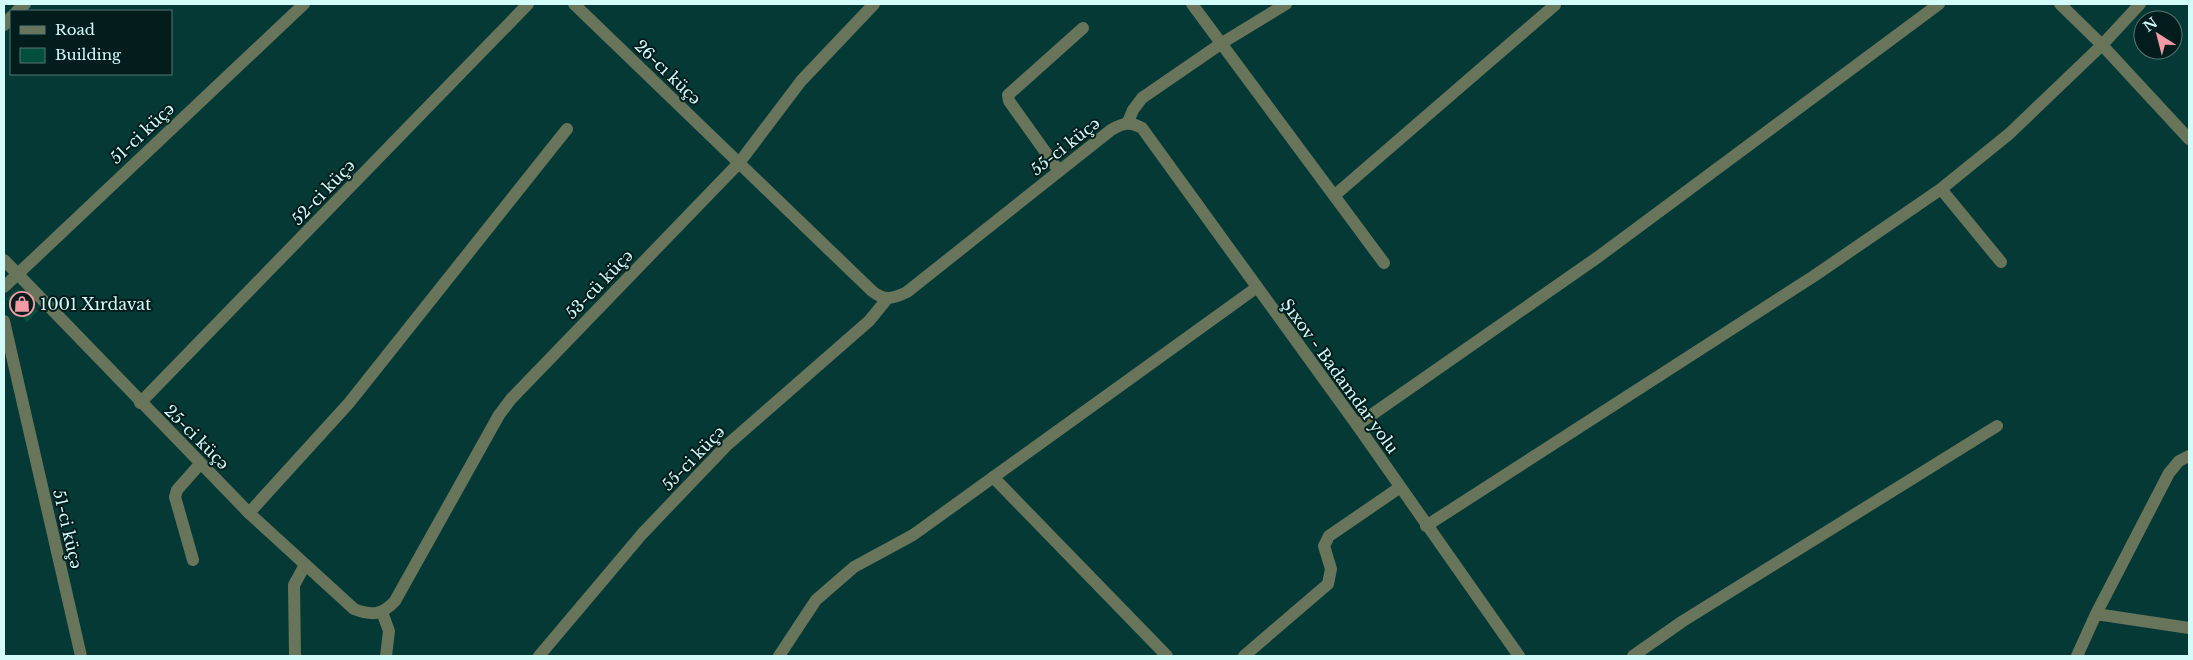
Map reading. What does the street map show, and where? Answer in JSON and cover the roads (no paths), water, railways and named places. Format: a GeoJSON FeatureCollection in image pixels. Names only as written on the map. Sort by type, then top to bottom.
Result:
{"type":"FeatureCollection","features":[{"type":"Feature","properties":{"kind":"street","name":"51-ci küçə"},"geometry":{"type":"LineString","coordinates":[[4,286],[304,4]]}},
{"type":"Feature","properties":{"kind":"street","name":"52-ci küçə"},"geometry":{"type":"LineString","coordinates":[[140,403],[528,4]]}},
{"type":"Feature","properties":{"kind":"street","name":"26-cı küçə"},"geometry":{"type":"LineString","coordinates":[[574,4],[739,163]]}},
{"type":"Feature","properties":{"kind":"street","name":"53-cü küçə"},"geometry":{"type":"LineString","coordinates":[[382,612],[395,601],[499,415],[511,398],[739,163],[801,81],[874,4]]}},
{"type":"Feature","properties":{"kind":"street"},"geometry":{"type":"LineString","coordinates":[[1192,4],[1335,194],[1384,263]]}},
{"type":"Feature","properties":{"kind":"street"},"geometry":{"type":"LineString","coordinates":[[1128,122],[1133,110],[1142,98],[1222,43],[1286,4]]}},
{"type":"Feature","properties":{"kind":"street"},"geometry":{"type":"LineString","coordinates":[[1357,425],[1598,257],[1938,4]]}},
{"type":"Feature","properties":{"kind":"street"},"geometry":{"type":"LineString","coordinates":[[2060,4],[2102,45],[2189,139]]}},
{"type":"Feature","properties":{"kind":"street"},"geometry":{"type":"LineString","coordinates":[[1426,526],[1814,276],[1941,189],[2009,134],[2102,45],[2140,4]]}},
{"type":"Feature","properties":{"kind":"street"},"geometry":{"type":"LineString","coordinates":[[1335,194],[1555,5]]}},
{"type":"Feature","properties":{"kind":"street"},"geometry":{"type":"LineString","coordinates":[[1059,171],[1009,101],[1008,95],[1083,28]]}},
{"type":"Feature","properties":{"kind":"street","name":"Şıxov - Badamdar yolu"},"geometry":{"type":"LineString","coordinates":[[1128,122],[1142,128],[1357,425],[1399,488],[1519,656]]}},
{"type":"Feature","properties":{"kind":"street","name":"55-ci küçə"},"geometry":{"type":"LineString","coordinates":[[539,656],[642,534],[726,446],[869,321],[887,299],[896,298],[907,292],[1111,130],[1128,122]]}},
{"type":"Feature","properties":{"kind":"street"},"geometry":{"type":"LineString","coordinates":[[250,513],[349,403],[567,129]]}},
{"type":"Feature","properties":{"kind":"street"},"geometry":{"type":"LineString","coordinates":[[739,163],[872,291],[887,299]]}},
{"type":"Feature","properties":{"kind":"street"},"geometry":{"type":"LineString","coordinates":[[1941,189],[2001,262]]}},
{"type":"Feature","properties":{"kind":"street","name":"25-ci küçə"},"geometry":{"type":"LineString","coordinates":[[4,260],[200,464],[305,565],[354,609],[373,614],[382,612]]}},
{"type":"Feature","properties":{"kind":"street"},"geometry":{"type":"LineString","coordinates":[[779,656],[816,600],[854,567],[913,535],[1256,288]]}},
{"type":"Feature","properties":{"kind":"street","name":"51-ci küçə"},"geometry":{"type":"LineString","coordinates":[[4,321],[81,656]]}},
{"type":"Feature","properties":{"kind":"street"},"geometry":{"type":"LineString","coordinates":[[1633,656],[1683,621],[1997,426]]}},
{"type":"Feature","properties":{"kind":"street"},"geometry":{"type":"LineString","coordinates":[[2077,656],[2096,614],[2169,473],[2180,461],[2189,456]]}},
{"type":"Feature","properties":{"kind":"street"},"geometry":{"type":"LineString","coordinates":[[193,560],[175,497],[177,490],[200,464]]}},
{"type":"Feature","properties":{"kind":"street"},"geometry":{"type":"LineString","coordinates":[[993,477],[1167,656]]}},
{"type":"Feature","properties":{"kind":"street"},"geometry":{"type":"LineString","coordinates":[[1244,656],[1328,584],[1332,569],[1324,546],[1329,536],[1399,488]]}},
{"type":"Feature","properties":{"kind":"street"},"geometry":{"type":"LineString","coordinates":[[295,656],[294,585],[305,565]]}},
{"type":"Feature","properties":{"kind":"street"},"geometry":{"type":"LineString","coordinates":[[382,612],[389,631],[386,656]]}},
{"type":"Feature","properties":{"kind":"street"},"geometry":{"type":"LineString","coordinates":[[2096,614],[2189,628]]}},
{"type":"Feature","properties":{"kind":"place","name":"1001 Xırdavat"},"geometry":{"type":"Point","coordinates":[22,304]}}]}
